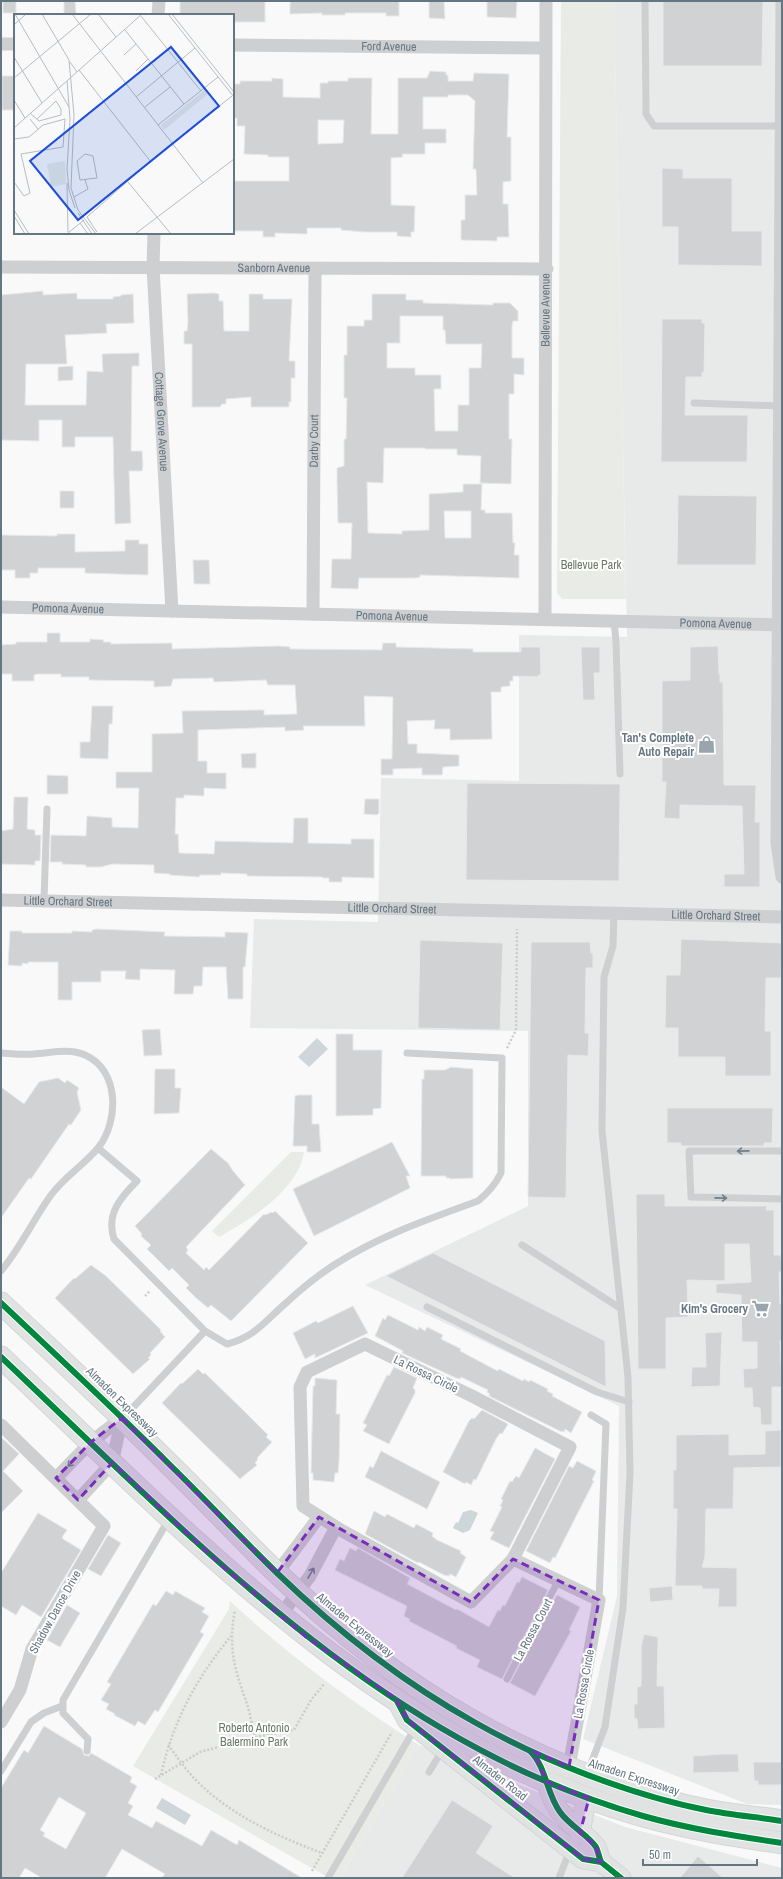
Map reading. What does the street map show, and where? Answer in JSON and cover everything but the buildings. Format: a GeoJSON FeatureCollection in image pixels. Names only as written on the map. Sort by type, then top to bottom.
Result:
{"type":"FeatureCollection","features":[{"type":"Feature","properties":{"kind":"main road","name":"Almaden Expressway"},"geometry":{"type":"LineString","coordinates":[[1,1303],[122,1418],[277,1573],[369,1651],[432,1696],[477,1724],[578,1770],[651,1796],[704,1809],[782,1821]]}},
{"type":"Feature","properties":{"kind":"main road"},"geometry":{"type":"LineString","coordinates":[[1,1357],[91,1442],[169,1519],[280,1616],[306,1637],[446,1732],[482,1752],[547,1782],[642,1816],[690,1828],[782,1843]]}},
{"type":"Feature","properties":{"kind":"street"},"geometry":{"type":"LineString","coordinates":[[158,1],[158,14]]}},
{"type":"Feature","properties":{"kind":"street","name":"Bellevue Avenue"},"geometry":{"type":"LineString","coordinates":[[545,619],[546,1]]}},
{"type":"Feature","properties":{"kind":"street"},"geometry":{"type":"LineString","coordinates":[[782,1],[780,822],[778,843],[782,876]]}},
{"type":"Feature","properties":{"kind":"street"},"geometry":{"type":"LineString","coordinates":[[1,44],[14,44]]}},
{"type":"Feature","properties":{"kind":"street","name":"Ford Avenue"},"geometry":{"type":"LineString","coordinates":[[234,45],[545,48]]}},
{"type":"Feature","properties":{"kind":"street","name":"Cottage Grove Avenue"},"geometry":{"type":"LineString","coordinates":[[154,234],[153,267],[172,611]]}},
{"type":"Feature","properties":{"kind":"street","name":"Sanborn Avenue"},"geometry":{"type":"LineString","coordinates":[[1,267],[546,269]]}},
{"type":"Feature","properties":{"kind":"street","name":"Darby Court"},"geometry":{"type":"LineString","coordinates":[[313,614],[315,269]]}},
{"type":"Feature","properties":{"kind":"street","name":"Pomona Avenue"},"geometry":{"type":"LineString","coordinates":[[1,607],[780,625]]}},
{"type":"Feature","properties":{"kind":"street","name":"Little Orchard Street"},"geometry":{"type":"LineString","coordinates":[[1,900],[782,917]]}},
{"type":"Feature","properties":{"kind":"street","name":"La Rossa Circle"},"geometry":{"type":"LineString","coordinates":[[365,1344],[472,1396],[570,1447],[513,1559],[471,1602],[319,1517],[303,1506],[300,1387],[307,1372],[365,1344]]}},
{"type":"Feature","properties":{"kind":"street"},"geometry":{"type":"LineString","coordinates":[[56,1478],[91,1442],[122,1418]]}},
{"type":"Feature","properties":{"kind":"street"},"geometry":{"type":"LineString","coordinates":[[1,1425],[78,1500],[112,1463],[122,1418]]}},
{"type":"Feature","properties":{"kind":"street","name":"Shadow Dance Drive"},"geometry":{"type":"LineString","coordinates":[[1,1722],[20,1690],[32,1649],[104,1526],[78,1500]]}},
{"type":"Feature","properties":{"kind":"street"},"geometry":{"type":"LineString","coordinates":[[277,1573],[319,1517]]}},
{"type":"Feature","properties":{"kind":"street"},"geometry":{"type":"LineString","coordinates":[[280,1616],[310,1576],[336,1527]]}},
{"type":"Feature","properties":{"kind":"street"},"geometry":{"type":"LineString","coordinates":[[513,1559],[599,1600]]}},
{"type":"Feature","properties":{"kind":"street","name":"La Rossa Circle"},"geometry":{"type":"LineString","coordinates":[[578,1770],[599,1600]]}},
{"type":"Feature","properties":{"kind":"street","name":"Almaden Road"},"geometry":{"type":"LineString","coordinates":[[396,1699],[407,1720],[415,1727],[575,1840]]}},
{"type":"Feature","properties":{"kind":"street","name":"Almaden Road"},"geometry":{"type":"LineString","coordinates":[[527,1748],[540,1763],[552,1798],[584,1859],[600,1862],[621,1878]]}},
{"type":"Feature","properties":{"kind":"street"},"geometry":{"type":"LineString","coordinates":[[575,1840],[589,1798]]}},
{"type":"Feature","properties":{"kind":"lane"},"geometry":{"type":"LineString","coordinates":[[645,1],[646,114],[654,126],[781,126]]}},
{"type":"Feature","properties":{"kind":"lane"},"geometry":{"type":"LineString","coordinates":[[694,403],[780,406]]}},
{"type":"Feature","properties":{"kind":"lane"},"geometry":{"type":"LineString","coordinates":[[614,621],[620,774]]}},
{"type":"Feature","properties":{"kind":"lane"},"geometry":{"type":"LineString","coordinates":[[44,900],[47,809]]}},
{"type":"Feature","properties":{"kind":"lane"},"geometry":{"type":"LineString","coordinates":[[578,1770],[605,1727],[623,1608],[630,1473],[628,1378],[602,1131],[604,977],[613,946],[614,913]]}},
{"type":"Feature","properties":{"kind":"lane"},"geometry":{"type":"LineString","coordinates":[[1,1053],[35,1054],[74,1052],[86,1055],[95,1061],[108,1078],[113,1102],[109,1126],[98,1148],[65,1178],[52,1194],[31,1225],[22,1244],[1,1271]]}},
{"type":"Feature","properties":{"kind":"lane"},"geometry":{"type":"LineString","coordinates":[[98,1148],[137,1181],[122,1196],[116,1205],[112,1216],[111,1230],[114,1240],[205,1331],[227,1344],[240,1341],[263,1326],[311,1281],[368,1244],[386,1235],[478,1201],[489,1193],[501,1173],[502,1058],[407,1053]]}},
{"type":"Feature","properties":{"kind":"lane"},"geometry":{"type":"LineString","coordinates":[[782,1150],[689,1151],[691,1197],[782,1199]]}},
{"type":"Feature","properties":{"kind":"lane"},"geometry":{"type":"LineString","coordinates":[[522,1245],[620,1308]]}},
{"type":"Feature","properties":{"kind":"lane"},"geometry":{"type":"LineString","coordinates":[[428,1307],[598,1392],[628,1402]]}},
{"type":"Feature","properties":{"kind":"lane"},"geometry":{"type":"LineString","coordinates":[[122,1418],[205,1331]]}},
{"type":"Feature","properties":{"kind":"lane","name":"La Rossa Circle"},"geometry":{"type":"LineString","coordinates":[[591,1415],[606,1424],[599,1600]]}},
{"type":"Feature","properties":{"kind":"lane"},"geometry":{"type":"LineString","coordinates":[[87,1751],[88,1739],[66,1718],[62,1706],[64,1697],[169,1519]]}},
{"type":"Feature","properties":{"kind":"lane","name":"La Rossa Court"},"geometry":{"type":"LineString","coordinates":[[507,1679],[558,1581]]}},
{"type":"Feature","properties":{"kind":"lane"},"geometry":{"type":"LineString","coordinates":[[1,1771],[31,1722],[44,1713],[62,1706]]}},
{"type":"Feature","properties":{"kind":"lane"},"geometry":{"type":"LineString","coordinates":[[328,1878],[415,1727]]}},
{"type":"Feature","properties":{"kind":"lane"},"geometry":{"type":"LineString","coordinates":[[429,1772],[443,1748]]}},
{"type":"Feature","properties":{"kind":"lane"},"geometry":{"type":"LineString","coordinates":[[559,1878],[575,1840]]}},
{"type":"Feature","properties":{"kind":"path"},"geometry":{"type":"LineString","coordinates":[[502,1058],[516,1030],[517,929]]}},
{"type":"Feature","properties":{"kind":"path"},"geometry":{"type":"LineString","coordinates":[[145,1296],[150,1291]]}},
{"type":"Feature","properties":{"kind":"path"},"geometry":{"type":"LineString","coordinates":[[234,1610],[232,1636],[233,1664],[246,1702],[255,1738]]}},
{"type":"Feature","properties":{"kind":"path"},"geometry":{"type":"LineString","coordinates":[[160,1775],[168,1745],[185,1705],[218,1652],[232,1636]]}},
{"type":"Feature","properties":{"kind":"path"},"geometry":{"type":"LineString","coordinates":[[156,1779],[181,1762],[200,1752],[294,1730],[311,1700],[324,1684]]}},
{"type":"Feature","properties":{"kind":"path"},"geometry":{"type":"LineString","coordinates":[[312,1871],[392,1732]]}},
{"type":"Feature","properties":{"kind":"path"},"geometry":{"type":"LineString","coordinates":[[168,1745],[193,1777],[225,1804],[249,1820],[282,1838],[322,1853]]}},
{"type":"Feature","properties":{"kind":"highlighted area"},"geometry":{"type":"Polygon","coordinates":[[[122,1418],[277,1573],[319,1517],[471,1602],[513,1559],[599,1600],[569,1767],[534,1752],[547,1782],[589,1798],[580,1833],[596,1846],[601,1862],[583,1859],[407,1720],[396,1699],[306,1637],[222,1566],[112,1463],[78,1500],[56,1478],[91,1442],[122,1418]]]}},
{"type":"Feature","properties":{"kind":"shaded area"},"geometry":{"type":"Polygon","coordinates":[[[614,1],[782,1],[782,1805],[747,1804],[583,1739],[617,1596],[619,1406],[365,1285],[528,1206],[528,1031],[250,1028],[254,919],[378,922],[381,778],[519,781],[519,635],[627,637],[614,1]]]}},
{"type":"Feature","properties":{"kind":"shaded area"},"geometry":{"type":"Polygon","coordinates":[[[317,1038],[328,1049],[309,1067],[298,1057],[317,1038]]]}},
{"type":"Feature","properties":{"kind":"shaded area"},"geometry":{"type":"Polygon","coordinates":[[[471,1510],[478,1513],[470,1530],[463,1533],[453,1528],[456,1522],[458,1523],[463,1512],[471,1510]]]}},
{"type":"Feature","properties":{"kind":"shaded area"},"geometry":{"type":"Polygon","coordinates":[[[419,1745],[625,1827],[782,1868],[782,1878],[340,1878],[419,1745]]]}},
{"type":"Feature","properties":{"kind":"shaded area"},"geometry":{"type":"Polygon","coordinates":[[[162,1798],[191,1815],[185,1825],[156,1808],[162,1798]]]}},
{"type":"Feature","properties":{"kind":"green space","name":"Bellevue Park"},"geometry":{"type":"Polygon","coordinates":[[[561,1],[614,1],[626,599],[562,599],[557,593],[561,1]]]}},
{"type":"Feature","properties":{"kind":"green space"},"geometry":{"type":"Polygon","coordinates":[[[291,1152],[304,1152],[300,1166],[293,1179],[283,1191],[258,1213],[219,1237],[212,1231],[291,1152]]]}},
{"type":"Feature","properties":{"kind":"green space","name":"Roberto Antonio Balermino Park"},"geometry":{"type":"Polygon","coordinates":[[[230,1601],[252,1621],[321,1677],[369,1712],[419,1745],[340,1878],[329,1878],[133,1766],[229,1609],[230,1601]]]}},
{"type":"Feature","properties":{"kind":"cycle path"},"geometry":{"type":"LineString","coordinates":[[1,1303],[127,1423],[300,1594],[347,1635],[423,1691],[476,1723],[530,1751],[618,1786],[677,1804],[715,1812],[782,1821]]}},
{"type":"Feature","properties":{"kind":"cycle path"},"geometry":{"type":"LineString","coordinates":[[1,1357],[145,1495],[219,1562],[295,1627],[375,1686],[459,1738],[548,1782],[660,1821],[729,1835],[782,1843]]}},
{"type":"Feature","properties":{"kind":"cycle path"},"geometry":{"type":"LineString","coordinates":[[397,1701],[407,1720],[583,1859],[601,1862],[621,1878]]}},
{"type":"Feature","properties":{"kind":"cycle path"},"geometry":{"type":"LineString","coordinates":[[530,1751],[540,1765],[555,1805],[564,1817],[593,1843],[597,1849],[601,1862]]}},
{"type":"Feature","properties":{"kind":"place","name":"Tan's Complete Auto Repair"},"geometry":{"type":"Point","coordinates":[707,745]}},
{"type":"Feature","properties":{"kind":"place","name":"Kim's Grocery"},"geometry":{"type":"Point","coordinates":[761,1309]}}]}
